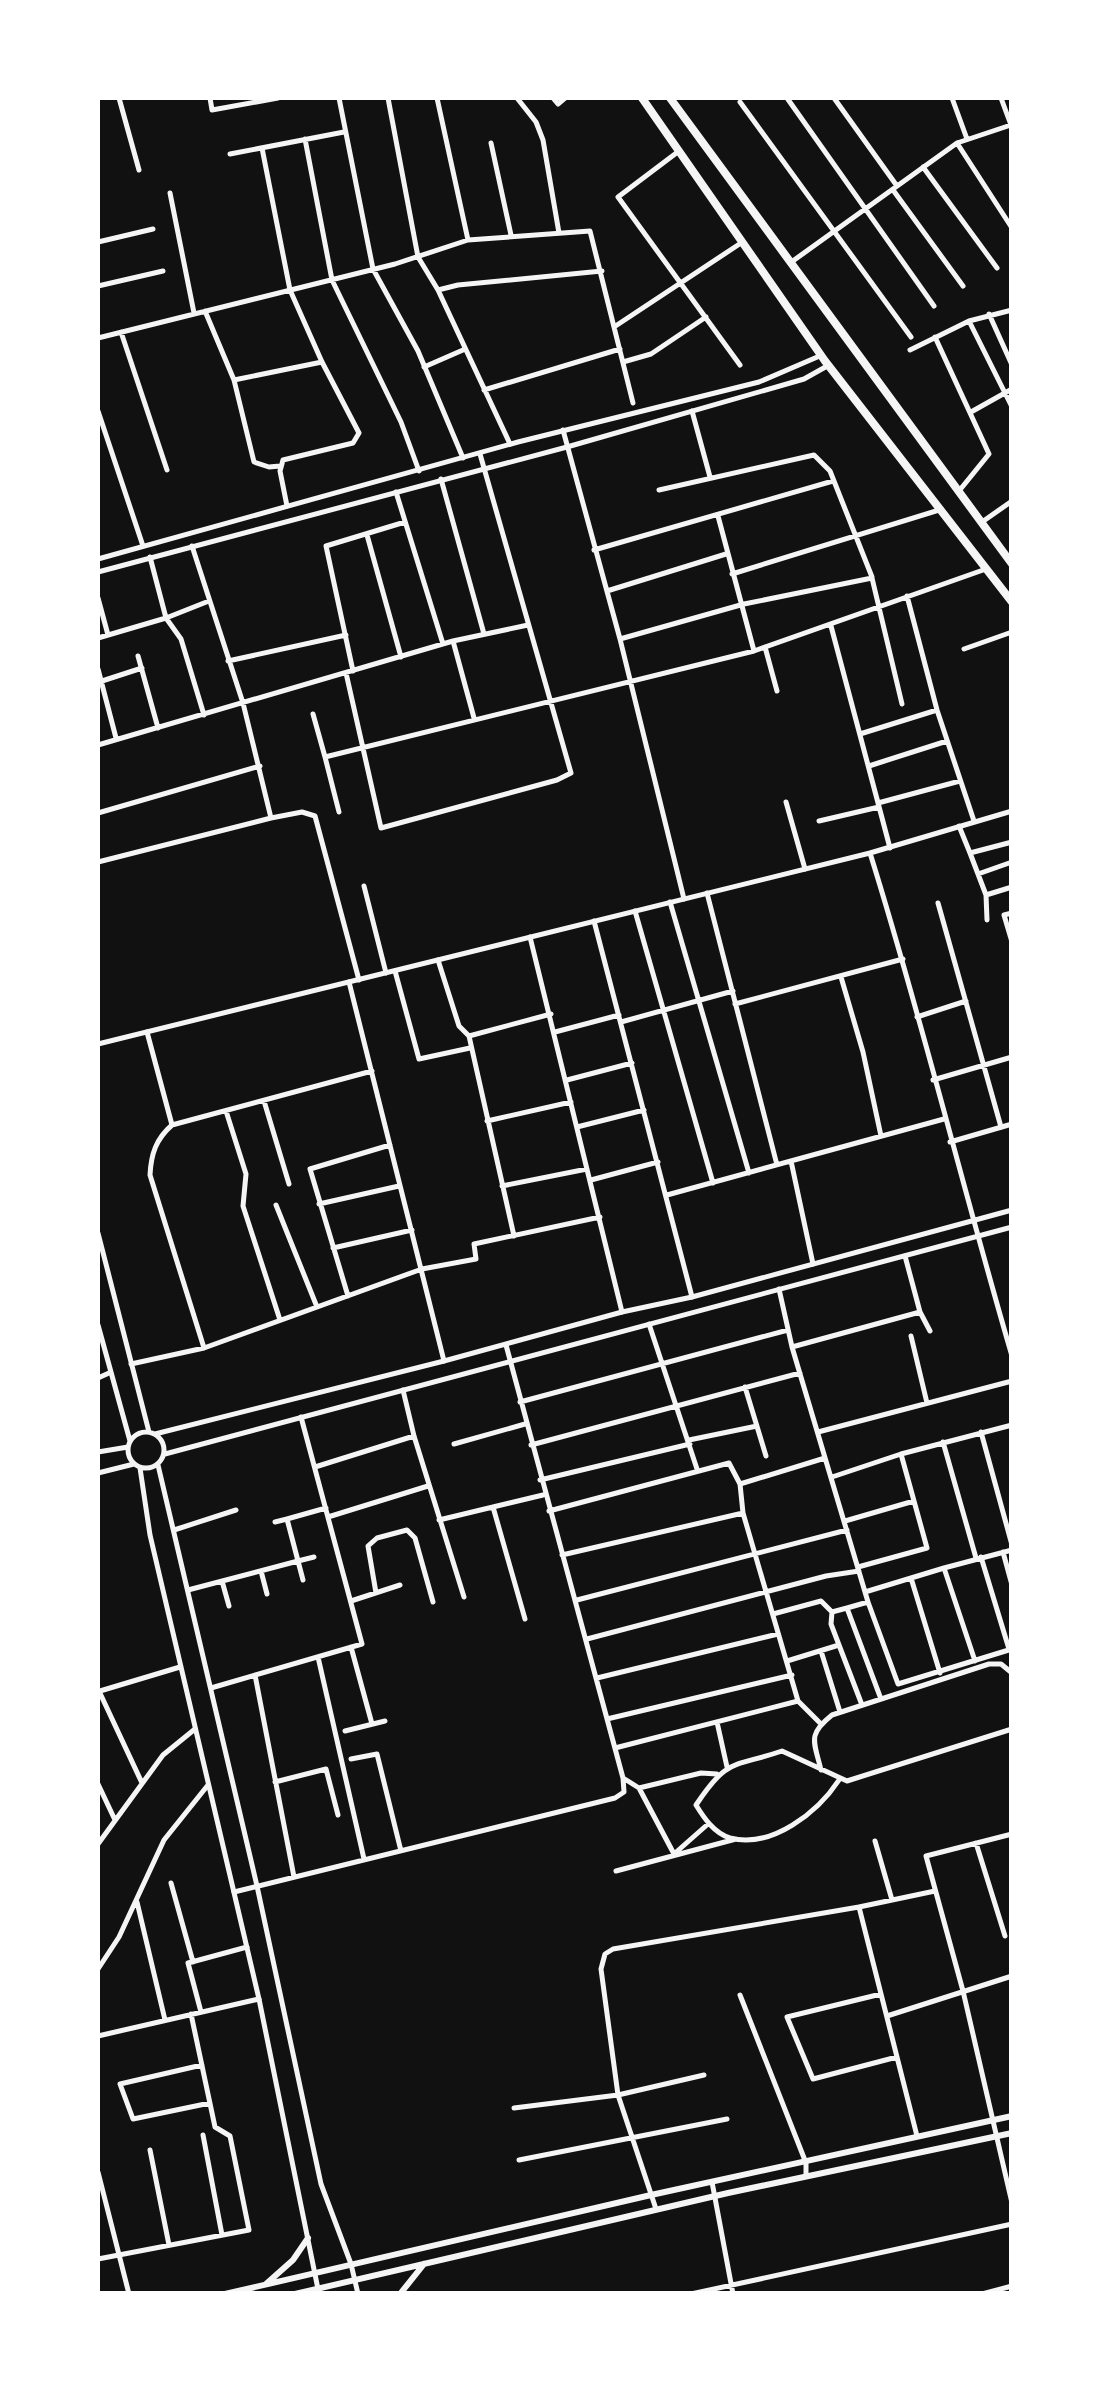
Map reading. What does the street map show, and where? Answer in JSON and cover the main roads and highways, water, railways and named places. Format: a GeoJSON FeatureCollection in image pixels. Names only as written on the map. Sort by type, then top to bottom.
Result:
{"type":"FeatureCollection","features":[{"type":"Feature","properties":{"kind":"main road"},"geometry":{"type":"LineString","coordinates":[[642,98],[822,356],[1012,602]]}},
{"type":"Feature","properties":{"kind":"main road"},"geometry":{"type":"LineString","coordinates":[[670,98],[1012,564]]}},
{"type":"Feature","properties":{"kind":"main road"},"geometry":{"type":"LineString","coordinates":[[225,2294],[1012,2116]]}},
{"type":"Feature","properties":{"kind":"main road"},"geometry":{"type":"LineString","coordinates":[[295,2294],[656,2209],[1012,2133]]}},
{"type":"Feature","properties":{"kind":"main road"},"geometry":{"type":"LineString","coordinates":[[265,2284],[293,2260],[308,2238]]}},
{"type":"Feature","properties":{"kind":"main road"},"geometry":{"type":"LineString","coordinates":[[400,2294],[425,2262]]}}]}
